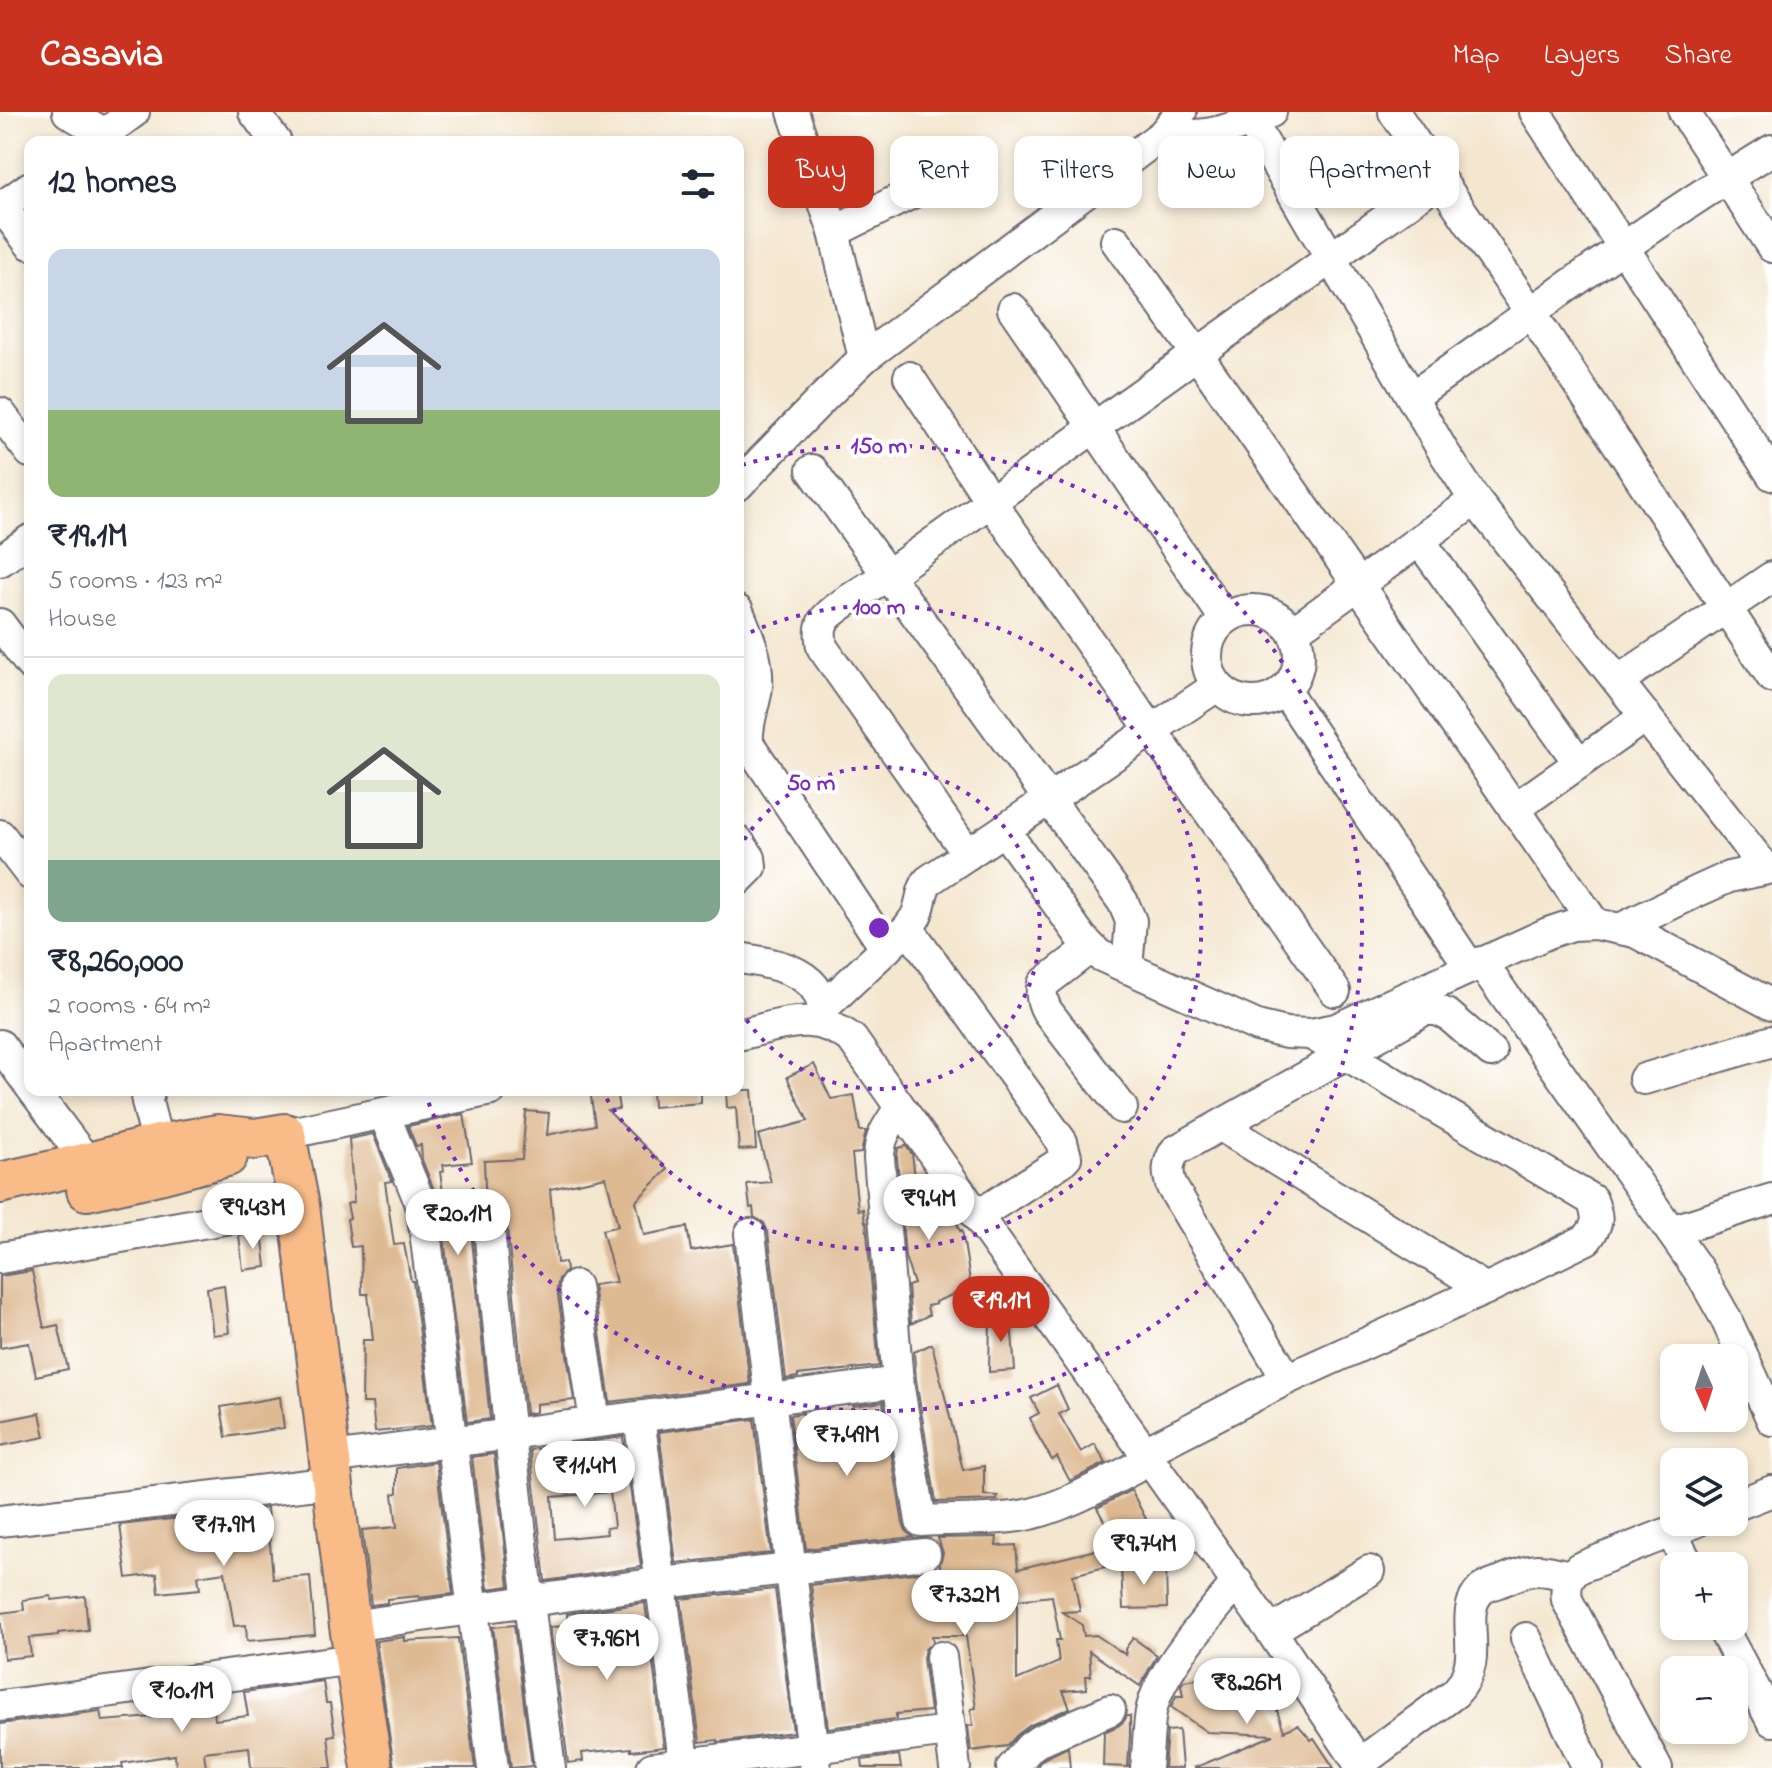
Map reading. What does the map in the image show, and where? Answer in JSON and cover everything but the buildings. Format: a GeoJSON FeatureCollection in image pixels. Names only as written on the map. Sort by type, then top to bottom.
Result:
{"type":"FeatureCollection","features":[{"type":"Feature","properties":{"kind":"main road"},"geometry":{"type":"LineString","coordinates":[[0,1183],[158,1145],[218,1135],[270,1137]]}},
{"type":"Feature","properties":{"kind":"main road"},"geometry":{"type":"LineString","coordinates":[[270,1137],[299,1206],[352,1642],[372,1768]]}},
{"type":"Feature","properties":{"kind":"main road"},"geometry":{"type":"LineString","coordinates":[[0,1208],[163,1173],[227,1156],[270,1137]]}},
{"type":"Feature","properties":{"kind":"street"},"geometry":{"type":"LineString","coordinates":[[68,112],[99,136]]}},
{"type":"Feature","properties":{"kind":"street"},"geometry":{"type":"LineString","coordinates":[[106,136],[134,112]]}},
{"type":"Feature","properties":{"kind":"street"},"geometry":{"type":"LineString","coordinates":[[254,112],[272,136]]}},
{"type":"Feature","properties":{"kind":"street"},"geometry":{"type":"LineString","coordinates":[[793,112],[834,232],[864,358]]}},
{"type":"Feature","properties":{"kind":"street"},"geometry":{"type":"LineString","coordinates":[[1394,112],[1410,136]]}},
{"type":"Feature","properties":{"kind":"street"},"geometry":{"type":"LineString","coordinates":[[1535,112],[1772,475]]}},
{"type":"Feature","properties":{"kind":"street"},"geometry":{"type":"LineString","coordinates":[[1684,112],[1772,247]]}},
{"type":"Feature","properties":{"kind":"street"},"geometry":{"type":"LineString","coordinates":[[744,479],[864,358],[1172,123],[1185,137],[1202,136],[1226,131],[1261,116],[1331,258],[1475,500],[1646,716],[1766,857],[1729,877],[1608,926]]}},
{"type":"Feature","properties":{"kind":"street"},"geometry":{"type":"LineString","coordinates":[[1412,397],[1624,247],[1772,150]]}},
{"type":"Feature","properties":{"kind":"street"},"geometry":{"type":"LineString","coordinates":[[24,191],[1,208],[24,237]]}},
{"type":"Feature","properties":{"kind":"street"},"geometry":{"type":"LineString","coordinates":[[834,232],[890,204]]}},
{"type":"Feature","properties":{"kind":"street"},"geometry":{"type":"LineString","coordinates":[[968,854],[822,647],[821,624],[829,615],[1401,208]]}},
{"type":"Feature","properties":{"kind":"street"},"geometry":{"type":"LineString","coordinates":[[1459,208],[1772,677]]}},
{"type":"Feature","properties":{"kind":"street"},"geometry":{"type":"LineString","coordinates":[[1116,241],[1514,809],[1608,926]]}},
{"type":"Feature","properties":{"kind":"street"},"geometry":{"type":"LineString","coordinates":[[1013,309],[1225,619]]}},
{"type":"Feature","properties":{"kind":"street"},"geometry":{"type":"LineString","coordinates":[[909,377],[991,502],[1335,991]]}},
{"type":"Feature","properties":{"kind":"street"},"geometry":{"type":"LineString","coordinates":[[0,413],[24,444]]}},
{"type":"Feature","properties":{"kind":"street"},"geometry":{"type":"LineString","coordinates":[[812,470],[1123,902],[1131,921],[1127,968]]}},
{"type":"Feature","properties":{"kind":"street"},"geometry":{"type":"LineString","coordinates":[[1293,632],[1475,500]]}},
{"type":"Feature","properties":{"kind":"street"},"geometry":{"type":"LineString","coordinates":[[1420,541],[1579,763]]}},
{"type":"Feature","properties":{"kind":"street"},"geometry":{"type":"LineString","coordinates":[[0,561],[24,544]]}},
{"type":"Feature","properties":{"kind":"street"},"geometry":{"type":"LineString","coordinates":[[1618,681],[1772,577]]}},
{"type":"Feature","properties":{"kind":"street"},"geometry":{"type":"LineString","coordinates":[[1254,609],[1270,612],[1283,620],[1293,632],[1299,647],[1295,677],[1285,691],[1258,702],[1243,701],[1229,696],[1217,686],[1206,658],[1208,643],[1225,619],[1254,609]]}},
{"type":"Feature","properties":{"kind":"street"},"geometry":{"type":"LineString","coordinates":[[0,624],[24,656]]}},
{"type":"Feature","properties":{"kind":"street"},"geometry":{"type":"LineString","coordinates":[[744,626],[754,651],[757,670],[757,688],[747,729],[748,743],[886,949]]}},
{"type":"Feature","properties":{"kind":"street"},"geometry":{"type":"LineString","coordinates":[[744,1034],[824,1014],[908,928],[916,916],[928,881],[1217,686]]}},
{"type":"Feature","properties":{"kind":"street"},"geometry":{"type":"LineString","coordinates":[[1285,691],[1476,965],[1699,1271],[1725,1317],[1772,1420]]}},
{"type":"Feature","properties":{"kind":"street"},"geometry":{"type":"LineString","coordinates":[[1514,809],[1646,716]]}},
{"type":"Feature","properties":{"kind":"street"},"geometry":{"type":"LineString","coordinates":[[1004,830],[1090,948],[1099,955],[1257,1026],[1286,1033],[1311,1034],[1336,1029],[1572,925],[1608,926],[1635,932],[1772,1005]]}},
{"type":"Feature","properties":{"kind":"street"},"geometry":{"type":"LineString","coordinates":[[2,842],[24,867]]}},
{"type":"Feature","properties":{"kind":"street"},"geometry":{"type":"LineString","coordinates":[[744,850],[750,858],[751,867],[744,874]]}},
{"type":"Feature","properties":{"kind":"street"},"geometry":{"type":"LineString","coordinates":[[908,928],[1065,1150],[1066,1157],[1061,1162],[977,1216]]}},
{"type":"Feature","properties":{"kind":"street"},"geometry":{"type":"LineString","coordinates":[[1090,948],[1043,984],[1042,1001],[1122,1108]]}},
{"type":"Feature","properties":{"kind":"street"},"geometry":{"type":"LineString","coordinates":[[744,958],[801,974],[817,992],[824,1014],[852,1039],[1237,1582],[1360,1766],[1465,1684],[1472,1659],[1470,1609],[1483,1589],[1530,1569],[1569,1576]]}},
{"type":"Feature","properties":{"kind":"street"},"geometry":{"type":"LineString","coordinates":[[1287,1379],[1172,1187],[1167,1173],[1170,1159],[1175,1151],[1424,1010],[1437,1010],[1448,1015],[1491,1052]]}},
{"type":"Feature","properties":{"kind":"street"},"geometry":{"type":"LineString","coordinates":[[900,1108],[884,1132],[879,1145],[879,1158],[898,1382],[921,1521],[1020,1516],[1066,1502],[1287,1379],[1486,1289],[1587,1239],[1596,1227],[1598,1216],[1592,1200],[1311,1034]]}},
{"type":"Feature","properties":{"kind":"street"},"geometry":{"type":"LineString","coordinates":[[1644,1079],[1772,1041]]}},
{"type":"Feature","properties":{"kind":"street"},"geometry":{"type":"LineString","coordinates":[[41,1096],[88,1163]]}},
{"type":"Feature","properties":{"kind":"street"},"geometry":{"type":"LineString","coordinates":[[148,1096],[158,1145]]}},
{"type":"Feature","properties":{"kind":"street"},"geometry":{"type":"LineString","coordinates":[[270,1137],[464,1096]]}},
{"type":"Feature","properties":{"kind":"street"},"geometry":{"type":"LineString","coordinates":[[384,1114],[423,1216],[493,1768]]}},
{"type":"Feature","properties":{"kind":"street"},"geometry":{"type":"LineString","coordinates":[[1221,1126],[1486,1289]]}},
{"type":"Feature","properties":{"kind":"street"},"geometry":{"type":"LineString","coordinates":[[1671,1231],[1772,1199]]}},
{"type":"Feature","properties":{"kind":"street"},"geometry":{"type":"LineString","coordinates":[[0,1258],[299,1206]]}},
{"type":"Feature","properties":{"kind":"street"},"geometry":{"type":"LineString","coordinates":[[489,1228],[508,1435],[550,1768]]}},
{"type":"Feature","properties":{"kind":"street"},"geometry":{"type":"LineString","coordinates":[[750,1234],[814,1758]]}},
{"type":"Feature","properties":{"kind":"street"},"geometry":{"type":"LineString","coordinates":[[575,1286],[595,1422]]}},
{"type":"Feature","properties":{"kind":"street"},"geometry":{"type":"LineString","coordinates":[[0,1521],[332,1470],[452,1442],[898,1382]]}},
{"type":"Feature","properties":{"kind":"street"},"geometry":{"type":"LineString","coordinates":[[639,1417],[685,1766]]}},
{"type":"Feature","properties":{"kind":"street"},"geometry":{"type":"LineString","coordinates":[[1748,1500],[1772,1491]]}},
{"type":"Feature","properties":{"kind":"street"},"geometry":{"type":"LineString","coordinates":[[1657,1768],[1567,1600],[1565,1586],[1569,1576],[1579,1568],[1661,1536]]}},
{"type":"Feature","properties":{"kind":"street"},"geometry":{"type":"LineString","coordinates":[[0,1706],[352,1642],[473,1609],[661,1583],[925,1554]]}},
{"type":"Feature","properties":{"kind":"street"},"geometry":{"type":"LineString","coordinates":[[1271,1631],[1369,1571]]}},
{"type":"Feature","properties":{"kind":"street"},"geometry":{"type":"LineString","coordinates":[[1146,1768],[1152,1710],[1163,1681],[1237,1582]]}},
{"type":"Feature","properties":{"kind":"street"},"geometry":{"type":"LineString","coordinates":[[1526,1638],[1588,1768]]}},
{"type":"Feature","properties":{"kind":"street"},"geometry":{"type":"LineString","coordinates":[[1729,1640],[1772,1721]]}},
{"type":"Feature","properties":{"kind":"street"},"geometry":{"type":"LineString","coordinates":[[941,1657],[955,1768]]}},
{"type":"Feature","properties":{"kind":"street"},"geometry":{"type":"LineString","coordinates":[[1012,1768],[1040,1740],[1110,1710]]}},
{"type":"Feature","properties":{"kind":"street"},"geometry":{"type":"LineString","coordinates":[[652,1768],[814,1758],[949,1731]]}}]}
